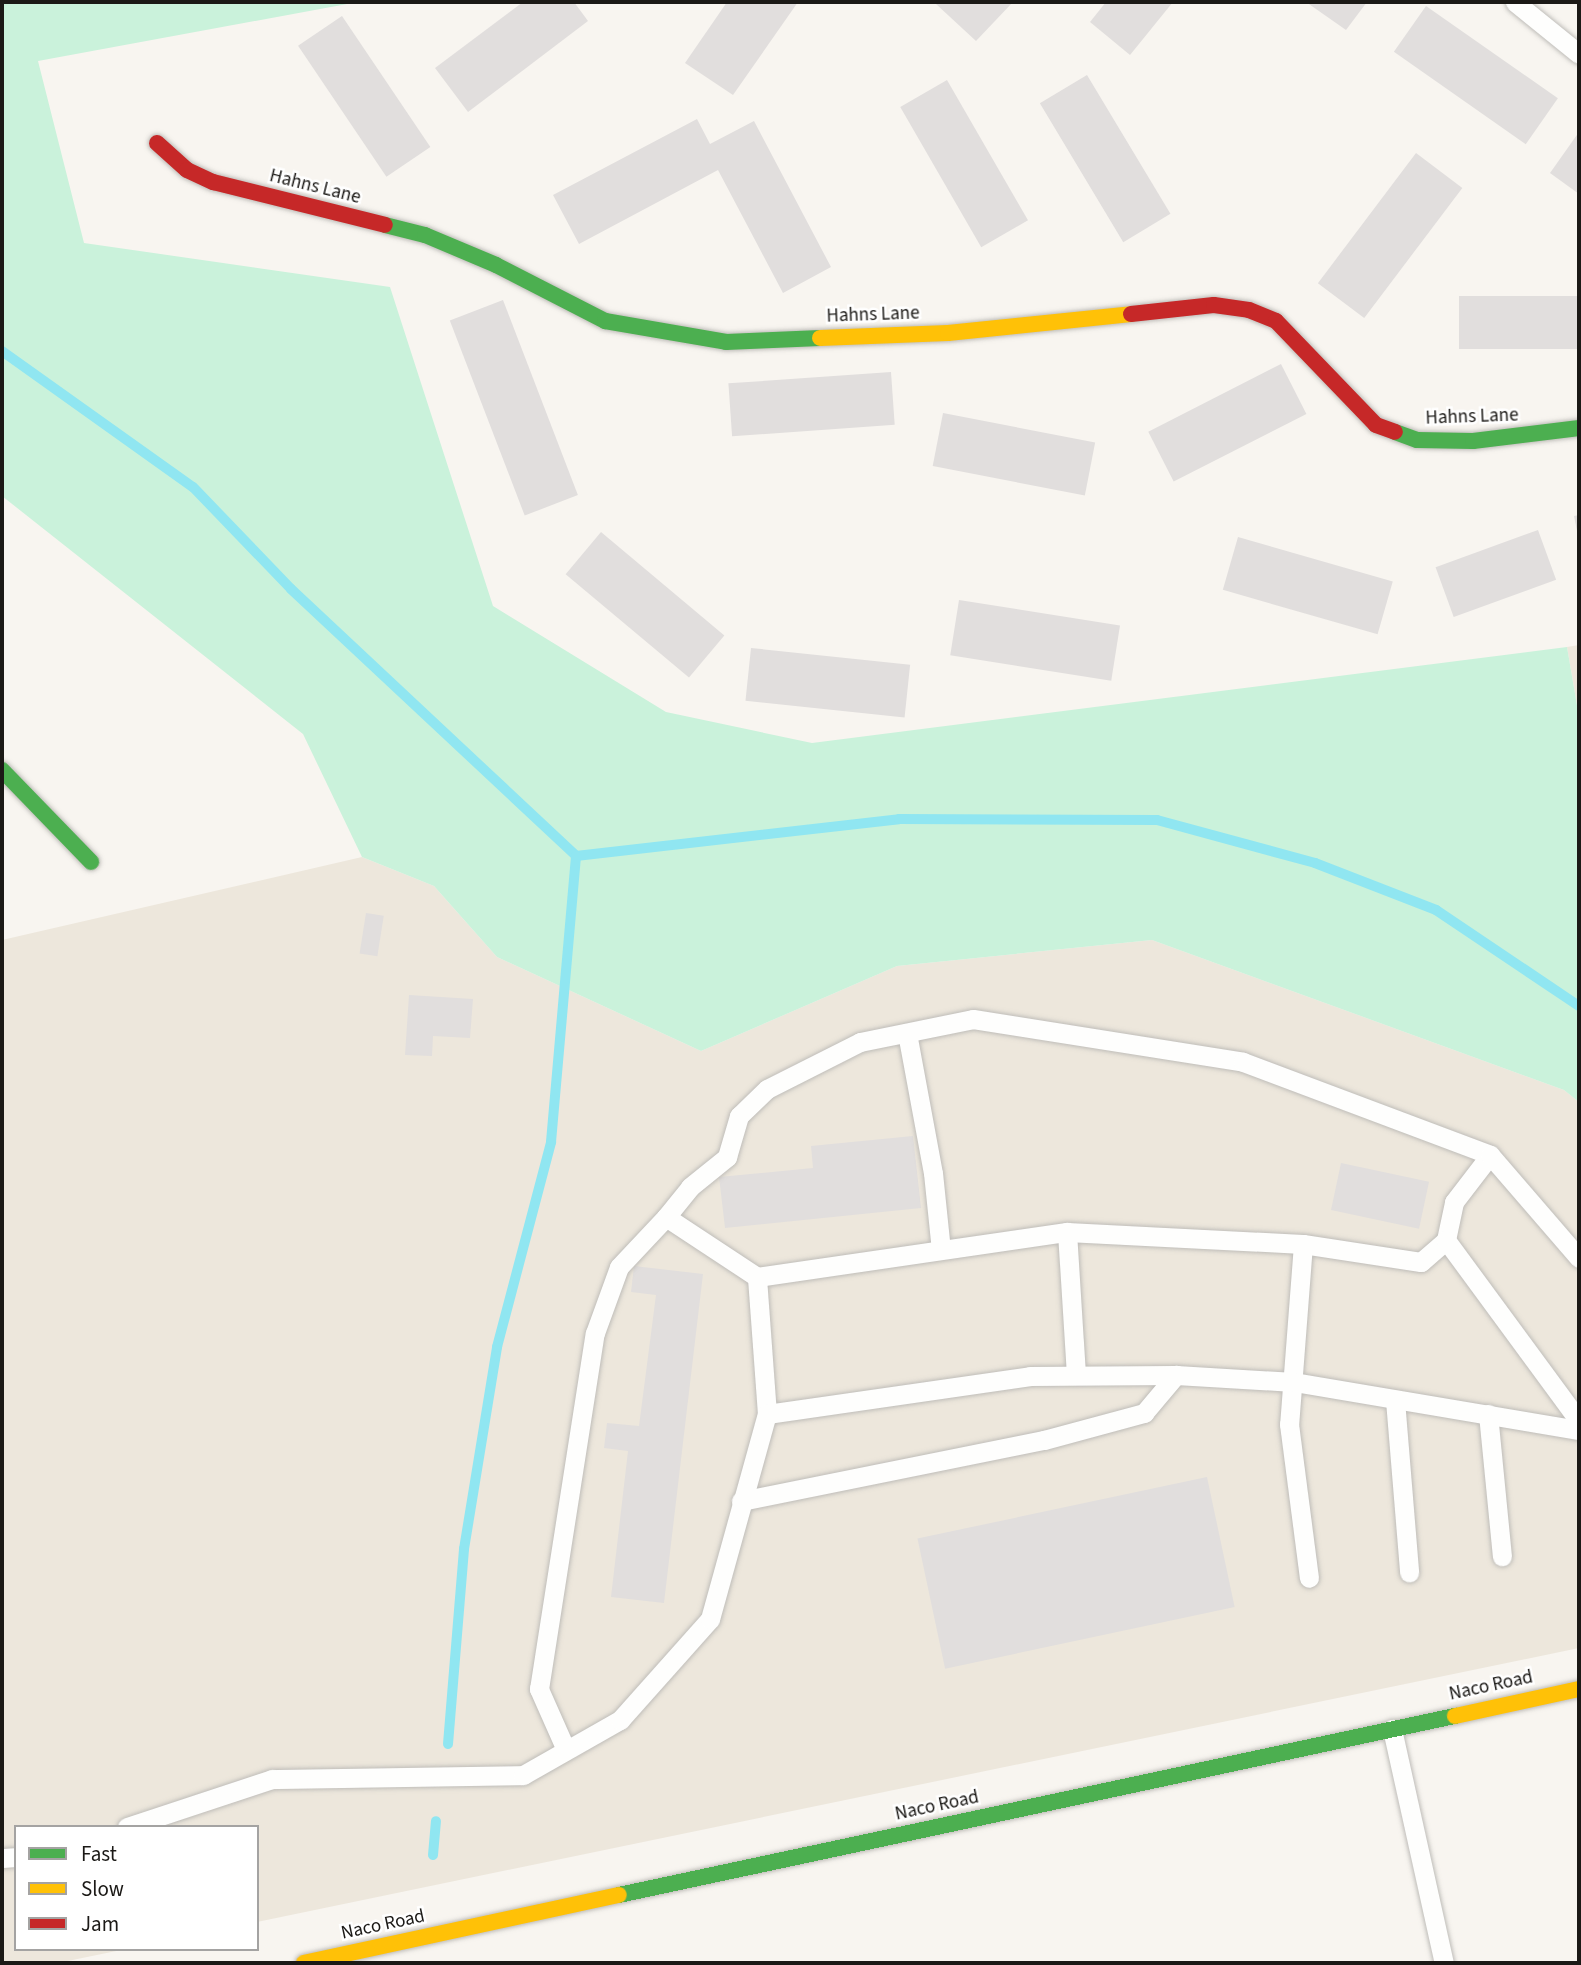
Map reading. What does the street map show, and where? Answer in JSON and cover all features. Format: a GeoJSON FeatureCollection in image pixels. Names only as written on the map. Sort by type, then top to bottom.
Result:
{"type":"FeatureCollection","features":[{"type":"Feature","properties":{"kind":"street","name":"Hahns Lane"},"geometry":{"type":"LineString","coordinates":[[157,143],[187,170],[212,182],[425,235],[496,265],[605,321],[677,337],[726,342],[948,333],[1214,305],[1249,310],[1276,321],[1376,425],[1417,440],[1473,441],[1579,428]]}},
{"type":"Feature","properties":{"kind":"street"},"geometry":{"type":"LineString","coordinates":[[2,770],[92,862]]}},
{"type":"Feature","properties":{"kind":"street","name":"Naco Road"},"geometry":{"type":"LineString","coordinates":[[304,1963],[1579,1689]]}},
{"type":"Feature","properties":{"kind":"lane"},"geometry":{"type":"LineString","coordinates":[[1515,2],[1579,54]]}},
{"type":"Feature","properties":{"kind":"lane"},"geometry":{"type":"LineString","coordinates":[[566,1750],[539,1689],[595,1333],[619,1267],[690,1187],[727,1157],[739,1116],[767,1089],[860,1042],[973,1019],[1243,1062],[1490,1155],[1579,1258]]}},
{"type":"Feature","properties":{"kind":"lane"},"geometry":{"type":"LineString","coordinates":[[907,1033],[933,1173],[942,1250]]}},
{"type":"Feature","properties":{"kind":"lane"},"geometry":{"type":"LineString","coordinates":[[666,1217],[757,1277],[1067,1232],[1303,1244],[1421,1262],[1446,1240],[1454,1202],[1490,1155]]}},
{"type":"Feature","properties":{"kind":"lane"},"geometry":{"type":"LineString","coordinates":[[1067,1232],[1076,1374]]}},
{"type":"Feature","properties":{"kind":"lane"},"geometry":{"type":"LineString","coordinates":[[1446,1240],[1579,1421]]}},
{"type":"Feature","properties":{"kind":"lane"},"geometry":{"type":"LineString","coordinates":[[1303,1244],[1289,1424],[1309,1578]]}},
{"type":"Feature","properties":{"kind":"lane"},"geometry":{"type":"LineString","coordinates":[[133,1825],[272,1779],[523,1775],[620,1720],[710,1619],[767,1413],[757,1277]]}},
{"type":"Feature","properties":{"kind":"lane"},"geometry":{"type":"LineString","coordinates":[[767,1413],[1076,1374],[1176,1375],[1294,1382],[1579,1430]]}},
{"type":"Feature","properties":{"kind":"lane"},"geometry":{"type":"LineString","coordinates":[[741,1501],[1044,1440],[1144,1413],[1176,1375]]}},
{"type":"Feature","properties":{"kind":"lane"},"geometry":{"type":"LineString","coordinates":[[1395,1400],[1409,1572]]}},
{"type":"Feature","properties":{"kind":"lane"},"geometry":{"type":"LineString","coordinates":[[1488,1414],[1502,1556]]}},
{"type":"Feature","properties":{"kind":"lane"},"geometry":{"type":"LineString","coordinates":[[1392,1729],[1444,1963]]}},
{"type":"Feature","properties":{"kind":"shaded area"},"geometry":{"type":"Polygon","coordinates":[[[1579,645],[1579,717],[1567,647],[1579,645]]]}},
{"type":"Feature","properties":{"kind":"shaded area"},"geometry":{"type":"Polygon","coordinates":[[[362,857],[434,886],[497,957],[701,1051],[897,966],[1152,940],[1564,1090],[1579,1102],[1579,1648],[259,1922],[259,1825],[14,1825],[14,1951],[116,1951],[58,1963],[2,1963],[2,940],[362,857]]]}},
{"type":"Feature","properties":{"kind":"green space"},"geometry":{"type":"Polygon","coordinates":[[[2,2],[358,2],[38,61],[84,243],[390,287],[493,606],[666,712],[812,743],[1567,647],[1579,717],[1579,1102],[1564,1090],[1152,940],[897,966],[701,1051],[497,957],[434,886],[362,857],[303,734],[2,496],[2,2]]]}},
{"type":"Feature","properties":{"kind":"building"},"geometry":{"type":"Polygon","coordinates":[[[523,2],[574,2],[588,21],[468,112],[435,68],[523,2]]]}},
{"type":"Feature","properties":{"kind":"building"},"geometry":{"type":"Polygon","coordinates":[[[727,2],[798,2],[733,95],[685,63],[727,2]]]}},
{"type":"Feature","properties":{"kind":"building"},"geometry":{"type":"Polygon","coordinates":[[[1013,2],[976,41],[936,4],[1013,2]]]}},
{"type":"Feature","properties":{"kind":"building"},"geometry":{"type":"Polygon","coordinates":[[[1106,2],[1173,2],[1130,55],[1090,22],[1106,2]]]}},
{"type":"Feature","properties":{"kind":"building"},"geometry":{"type":"Polygon","coordinates":[[[1306,2],[1367,2],[1346,30],[1306,2]]]}},
{"type":"Feature","properties":{"kind":"building"},"geometry":{"type":"Polygon","coordinates":[[[1426,6],[1558,98],[1526,144],[1394,52],[1426,6]]]}},
{"type":"Feature","properties":{"kind":"building"},"geometry":{"type":"Polygon","coordinates":[[[342,16],[430,147],[386,177],[298,46],[342,16]]]}},
{"type":"Feature","properties":{"kind":"building"},"geometry":{"type":"Polygon","coordinates":[[[1087,75],[1170,214],[1123,242],[1040,103],[1087,75]]]}},
{"type":"Feature","properties":{"kind":"building"},"geometry":{"type":"Polygon","coordinates":[[[947,80],[1028,220],[981,247],[900,107],[947,80]]]}},
{"type":"Feature","properties":{"kind":"building"},"geometry":{"type":"Polygon","coordinates":[[[697,119],[710,144],[754,121],[831,267],[783,293],[718,170],[579,244],[553,195],[697,119]]]}},
{"type":"Feature","properties":{"kind":"building"},"geometry":{"type":"Polygon","coordinates":[[[1579,132],[1579,194],[1550,173],[1579,132]]]}},
{"type":"Feature","properties":{"kind":"building"},"geometry":{"type":"Polygon","coordinates":[[[1416,153],[1462,188],[1364,318],[1318,283],[1416,153]]]}},
{"type":"Feature","properties":{"kind":"building"},"geometry":{"type":"Polygon","coordinates":[[[1459,296],[1579,296],[1579,349],[1459,349],[1459,296]]]}},
{"type":"Feature","properties":{"kind":"building"},"geometry":{"type":"Polygon","coordinates":[[[503,300],[578,495],[525,516],[450,320],[503,300]]]}},
{"type":"Feature","properties":{"kind":"building"},"geometry":{"type":"Polygon","coordinates":[[[1281,364],[1306,414],[1174,482],[1148,432],[1281,364]]]}},
{"type":"Feature","properties":{"kind":"building"},"geometry":{"type":"Polygon","coordinates":[[[891,372],[895,425],[732,436],[728,383],[891,372]]]}},
{"type":"Feature","properties":{"kind":"building"},"geometry":{"type":"Polygon","coordinates":[[[943,413],[1095,443],[1085,496],[933,466],[943,413]]]}},
{"type":"Feature","properties":{"kind":"building"},"geometry":{"type":"Polygon","coordinates":[[[1579,515],[1579,536],[1578,536],[1574,516],[1579,515]]]}},
{"type":"Feature","properties":{"kind":"building"},"geometry":{"type":"Polygon","coordinates":[[[1538,530],[1556,580],[1454,617],[1436,567],[1538,530]]]}},
{"type":"Feature","properties":{"kind":"building"},"geometry":{"type":"Polygon","coordinates":[[[601,532],[724,635],[689,678],[566,574],[601,532]]]}},
{"type":"Feature","properties":{"kind":"building"},"geometry":{"type":"Polygon","coordinates":[[[1238,537],[1393,581],[1378,634],[1223,590],[1238,537]]]}},
{"type":"Feature","properties":{"kind":"building"},"geometry":{"type":"Polygon","coordinates":[[[959,600],[1120,625],[1111,681],[950,655],[959,600]]]}},
{"type":"Feature","properties":{"kind":"building"},"geometry":{"type":"Polygon","coordinates":[[[751,648],[910,665],[905,717],[745,701],[751,648]]]}},
{"type":"Feature","properties":{"kind":"building"},"geometry":{"type":"Polygon","coordinates":[[[366,913],[384,916],[377,956],[360,953],[366,913]]]}},
{"type":"Feature","properties":{"kind":"building"},"geometry":{"type":"Polygon","coordinates":[[[409,995],[473,999],[470,1038],[433,1036],[432,1056],[405,1055],[409,995]]]}},
{"type":"Feature","properties":{"kind":"building"},"geometry":{"type":"Polygon","coordinates":[[[913,1136],[921,1208],[725,1228],[719,1177],[813,1168],[811,1146],[913,1136]]]}},
{"type":"Feature","properties":{"kind":"building"},"geometry":{"type":"Polygon","coordinates":[[[1341,1163],[1429,1182],[1419,1229],[1331,1210],[1341,1163]]]}},
{"type":"Feature","properties":{"kind":"building"},"geometry":{"type":"Polygon","coordinates":[[[634,1266],[703,1274],[664,1603],[611,1597],[628,1451],[604,1448],[607,1423],[639,1426],[656,1295],[631,1292],[634,1266]]]}},
{"type":"Feature","properties":{"kind":"building"},"geometry":{"type":"Polygon","coordinates":[[[1207,1477],[1235,1607],[945,1669],[917,1539],[1207,1477]]]}},
{"type":"Feature","properties":{"kind":"waterway"},"geometry":{"type":"LineString","coordinates":[[2,351],[193,487],[291,589],[576,856],[899,819],[1157,820],[1315,863],[1436,910],[1579,1006]]}},
{"type":"Feature","properties":{"kind":"waterway"},"geometry":{"type":"LineString","coordinates":[[448,1744],[464,1549],[497,1347],[551,1142],[576,856]]}},
{"type":"Feature","properties":{"kind":"waterway"},"geometry":{"type":"LineString","coordinates":[[433,1855],[436,1821]]}},
{"type":"Feature","properties":{"kind":"traffic: fast"},"geometry":{"type":"LineString","coordinates":[[385,225],[425,235],[496,265],[605,321],[726,342],[820,338]]}},
{"type":"Feature","properties":{"kind":"traffic: fast"},"geometry":{"type":"LineString","coordinates":[[1395,432],[1417,440],[1473,441],[1579,428]]}},
{"type":"Feature","properties":{"kind":"traffic: fast"},"geometry":{"type":"LineString","coordinates":[[2,770],[91,862]]}},
{"type":"Feature","properties":{"kind":"traffic: fast"},"geometry":{"type":"LineString","coordinates":[[619,1895],[1455,1716]]}},
{"type":"Feature","properties":{"kind":"traffic: slow"},"geometry":{"type":"LineString","coordinates":[[820,338],[948,333],[1131,314]]}},
{"type":"Feature","properties":{"kind":"traffic: slow"},"geometry":{"type":"LineString","coordinates":[[1455,1716],[1579,1689]]}},
{"type":"Feature","properties":{"kind":"traffic: slow"},"geometry":{"type":"LineString","coordinates":[[304,1963],[619,1895]]}},
{"type":"Feature","properties":{"kind":"traffic: jam"},"geometry":{"type":"LineString","coordinates":[[157,143],[187,170],[213,182],[385,225]]}},
{"type":"Feature","properties":{"kind":"traffic: jam"},"geometry":{"type":"LineString","coordinates":[[1131,314],[1214,305],[1249,310],[1276,321],[1376,425],[1395,432]]}}]}
